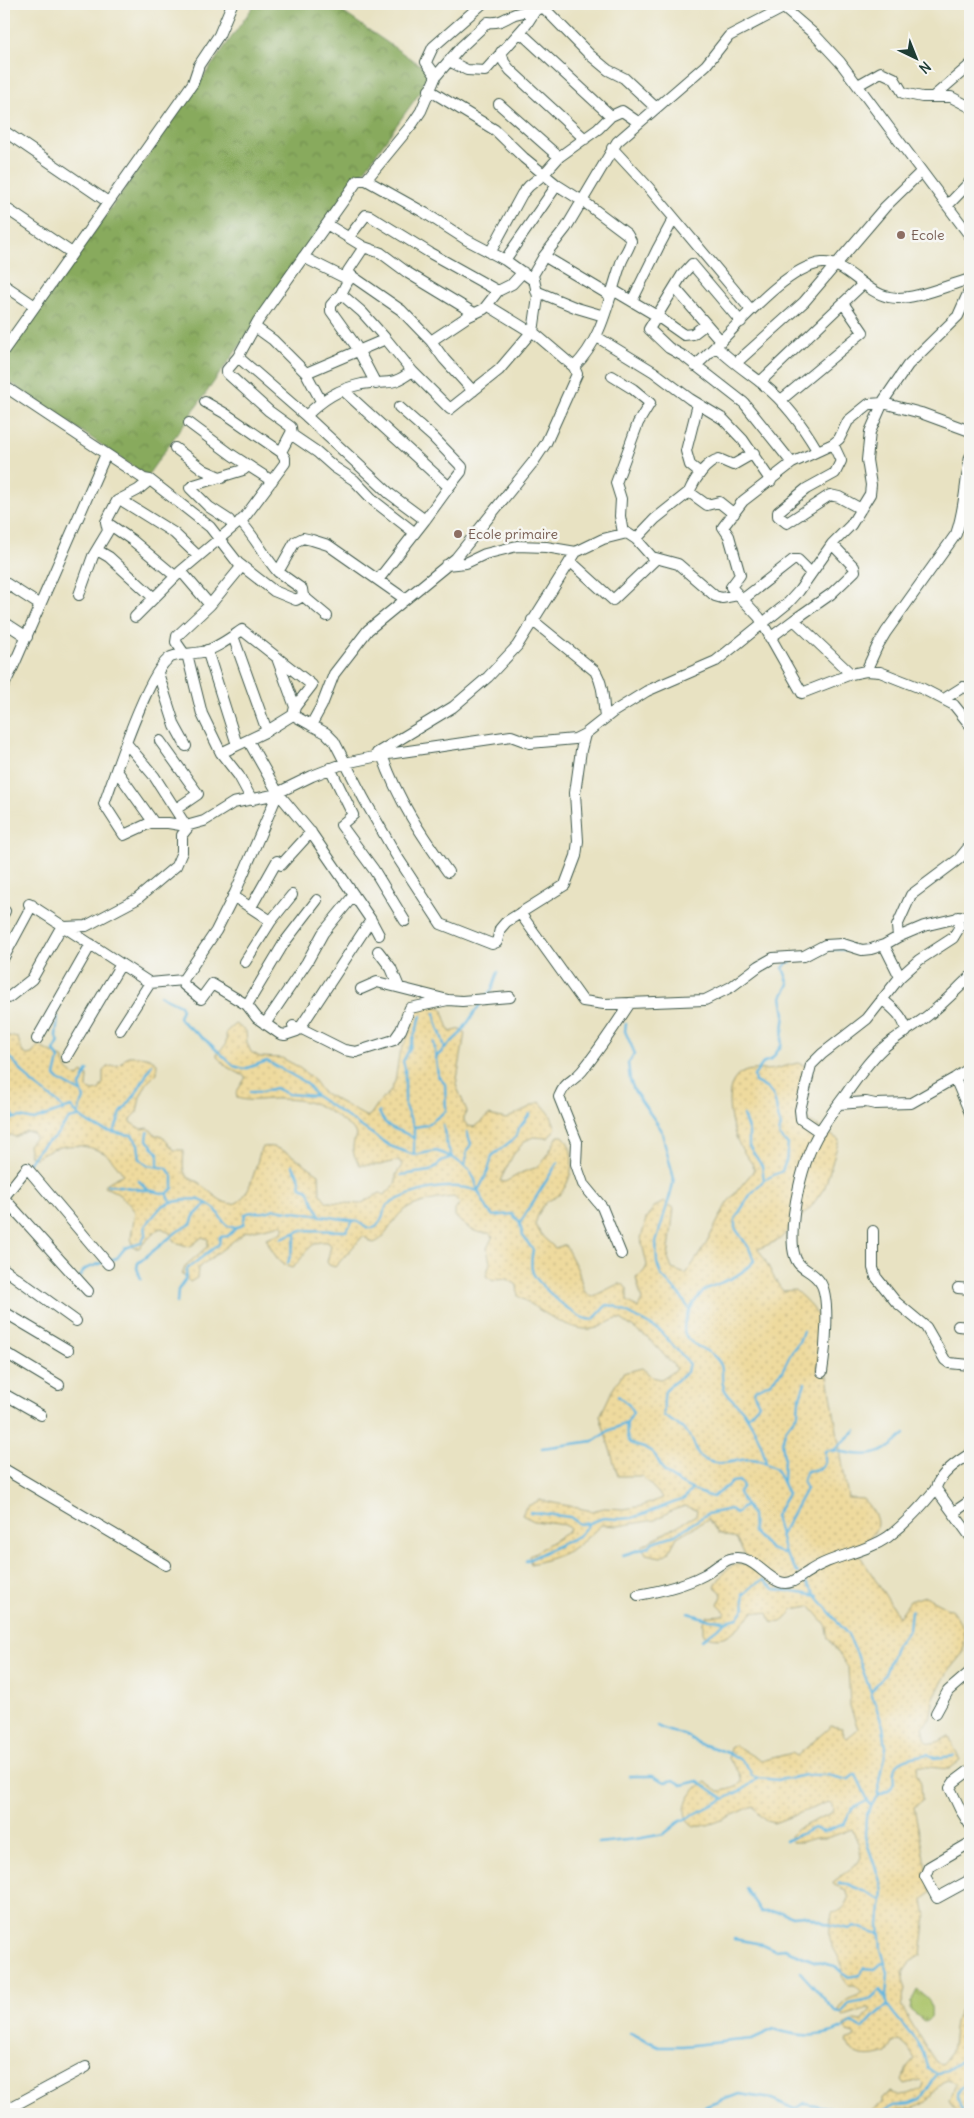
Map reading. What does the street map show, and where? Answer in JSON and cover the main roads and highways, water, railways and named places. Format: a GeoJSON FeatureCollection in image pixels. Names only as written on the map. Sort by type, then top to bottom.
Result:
{"type":"FeatureCollection","features":[{"type":"Feature","properties":{"kind":"waterway"},"geometry":{"type":"LineString","coordinates":[[814,956],[830,949],[847,950]]}},
{"type":"Feature","properties":{"kind":"waterway"},"geometry":{"type":"LineString","coordinates":[[766,1464],[761,1443],[752,1424],[724,1389],[720,1364],[712,1354],[690,1341],[684,1329],[688,1313],[703,1292],[736,1276],[754,1261],[749,1248],[735,1228],[735,1219],[750,1195],[764,1180],[782,1171],[786,1161],[788,1144],[779,1135],[781,1126],[775,1100],[773,1095],[764,1086],[755,1082],[754,1076],[764,1062],[771,1060],[781,1046],[785,1014],[782,997],[789,984],[783,968],[788,962],[791,962]]}},
{"type":"Feature","properties":{"kind":"waterway"},"geometry":{"type":"LineString","coordinates":[[487,995],[492,989],[498,972]]}},
{"type":"Feature","properties":{"kind":"waterway"},"geometry":{"type":"LineString","coordinates":[[160,995],[180,1005],[182,1009],[179,1017],[181,1021],[234,1066],[244,1069],[267,1061],[306,1083],[316,1096],[390,1146],[414,1155],[436,1151],[452,1157],[469,1169],[478,1191]]}},
{"type":"Feature","properties":{"kind":"waterway"},"geometry":{"type":"LineString","coordinates":[[435,1058],[460,1034],[481,1003]]}},
{"type":"Feature","properties":{"kind":"waterway"},"geometry":{"type":"LineString","coordinates":[[435,1013],[445,1049]]}},
{"type":"Feature","properties":{"kind":"waterway"},"geometry":{"type":"LineString","coordinates":[[414,1127],[405,1107],[405,1069],[403,1061],[410,1048],[421,1016]]}},
{"type":"Feature","properties":{"kind":"waterway"},"geometry":{"type":"LineString","coordinates":[[58,1017],[56,1036],[59,1042],[54,1051],[59,1059],[55,1076],[60,1081],[82,1093]]}},
{"type":"Feature","properties":{"kind":"waterway"},"geometry":{"type":"LineString","coordinates":[[626,1024],[625,1031],[635,1054],[628,1063],[630,1080],[635,1092],[661,1129],[674,1179],[656,1242],[657,1263],[661,1275],[679,1294],[690,1310]]}},
{"type":"Feature","properties":{"kind":"waterway"},"geometry":{"type":"LineString","coordinates":[[414,1154],[414,1127],[427,1125],[446,1111],[445,1084],[438,1076],[434,1042]]}},
{"type":"Feature","properties":{"kind":"waterway"},"geometry":{"type":"LineString","coordinates":[[4,1050],[32,1083],[57,1102],[64,1110]]}},
{"type":"Feature","properties":{"kind":"waterway"},"geometry":{"type":"LineString","coordinates":[[114,1132],[121,1113],[135,1095],[152,1064]]}},
{"type":"Feature","properties":{"kind":"waterway"},"geometry":{"type":"LineString","coordinates":[[27,1165],[38,1150],[54,1138],[69,1119],[78,1117],[80,1106],[84,1099],[80,1086],[88,1070]]}},
{"type":"Feature","properties":{"kind":"waterway"},"geometry":{"type":"LineString","coordinates":[[250,1092],[262,1092],[275,1088],[288,1094],[316,1096]]}},
{"type":"Feature","properties":{"kind":"waterway"},"geometry":{"type":"LineString","coordinates":[[4,1102],[15,1118]]}},
{"type":"Feature","properties":{"kind":"waterway"},"geometry":{"type":"LineString","coordinates":[[4,1121],[20,1117],[34,1120],[71,1107],[83,1120],[98,1128],[114,1133],[132,1135],[138,1144],[140,1159],[147,1165],[167,1168],[173,1177],[173,1188],[167,1194],[172,1202],[193,1199],[201,1201],[215,1209],[226,1225],[233,1227],[243,1225],[245,1214],[274,1209],[357,1221],[364,1226],[374,1228],[378,1225],[387,1205],[408,1195],[443,1187],[467,1188],[478,1191],[493,1216],[512,1214],[519,1221],[523,1236],[533,1250],[531,1268],[536,1279],[560,1302],[579,1316],[587,1319],[595,1318],[607,1305],[615,1306],[659,1330],[689,1363],[687,1372],[666,1389],[664,1416],[687,1432],[697,1452],[705,1460],[723,1463],[754,1459],[776,1469],[788,1494],[775,1516],[785,1554],[798,1573]]}},
{"type":"Feature","properties":{"kind":"waterway"},"geometry":{"type":"LineString","coordinates":[[379,1112],[387,1124],[414,1139]]}},
{"type":"Feature","properties":{"kind":"waterway"},"geometry":{"type":"LineString","coordinates":[[478,1191],[488,1171],[492,1156],[516,1137],[519,1128],[530,1114]]}},
{"type":"Feature","properties":{"kind":"waterway"},"geometry":{"type":"LineString","coordinates":[[743,1115],[749,1132],[749,1146],[762,1166],[764,1180]]}},
{"type":"Feature","properties":{"kind":"waterway"},"geometry":{"type":"LineString","coordinates":[[401,1175],[430,1171],[444,1160],[452,1157],[447,1145],[443,1125]]}},
{"type":"Feature","properties":{"kind":"waterway"},"geometry":{"type":"LineString","coordinates":[[148,1132],[147,1140],[158,1153],[158,1165]]}},
{"type":"Feature","properties":{"kind":"waterway"},"geometry":{"type":"LineString","coordinates":[[465,1166],[467,1151],[471,1144],[467,1132]]}},
{"type":"Feature","properties":{"kind":"waterway"},"geometry":{"type":"LineString","coordinates":[[520,1223],[558,1162]]}},
{"type":"Feature","properties":{"kind":"waterway"},"geometry":{"type":"LineString","coordinates":[[292,1165],[299,1176],[301,1187],[308,1190],[320,1216]]}},
{"type":"Feature","properties":{"kind":"waterway"},"geometry":{"type":"LineString","coordinates":[[139,1181],[148,1190],[167,1194]]}},
{"type":"Feature","properties":{"kind":"waterway"},"geometry":{"type":"LineString","coordinates":[[107,1185],[148,1190]]}},
{"type":"Feature","properties":{"kind":"waterway"},"geometry":{"type":"LineString","coordinates":[[110,1260],[117,1258],[125,1248],[141,1243],[146,1233],[145,1226],[162,1206],[172,1202]]}},
{"type":"Feature","properties":{"kind":"waterway"},"geometry":{"type":"LineString","coordinates":[[141,1279],[137,1268],[138,1263],[178,1231],[191,1224],[194,1216],[206,1204]]}},
{"type":"Feature","properties":{"kind":"waterway"},"geometry":{"type":"LineString","coordinates":[[282,1238],[302,1230],[346,1231],[353,1221]]}},
{"type":"Feature","properties":{"kind":"waterway"},"geometry":{"type":"LineString","coordinates":[[177,1303],[178,1290],[185,1280],[187,1269],[219,1244],[220,1237],[228,1236],[236,1228]]}},
{"type":"Feature","properties":{"kind":"waterway"},"geometry":{"type":"LineString","coordinates":[[288,1263],[297,1232]]}},
{"type":"Feature","properties":{"kind":"waterway"},"geometry":{"type":"LineString","coordinates":[[80,1276],[85,1269],[102,1263]]}},
{"type":"Feature","properties":{"kind":"waterway"},"geometry":{"type":"LineString","coordinates":[[747,1417],[759,1404],[754,1394],[755,1390],[769,1383],[782,1371],[799,1342],[803,1331]]}},
{"type":"Feature","properties":{"kind":"waterway"},"geometry":{"type":"LineString","coordinates":[[783,1481],[784,1457],[782,1441],[786,1429],[798,1413],[799,1400],[805,1383]]}},
{"type":"Feature","properties":{"kind":"waterway"},"geometry":{"type":"LineString","coordinates":[[618,1396],[629,1405],[633,1413],[627,1423]]}},
{"type":"Feature","properties":{"kind":"waterway"},"geometry":{"type":"LineString","coordinates":[[542,1448],[594,1441],[610,1430],[627,1423],[628,1439],[631,1443],[650,1450],[668,1475],[687,1487],[713,1497],[732,1482],[739,1481],[743,1486],[738,1493],[752,1515],[753,1532],[770,1549],[785,1554]]}},
{"type":"Feature","properties":{"kind":"waterway"},"geometry":{"type":"LineString","coordinates":[[833,1451],[856,1430]]}},
{"type":"Feature","properties":{"kind":"waterway"},"geometry":{"type":"LineString","coordinates":[[781,1535],[806,1489],[804,1477],[807,1471],[820,1469],[825,1463],[825,1451],[831,1450],[862,1455],[879,1453],[896,1443],[905,1434]]}},
{"type":"Feature","properties":{"kind":"waterway"},"geometry":{"type":"LineString","coordinates":[[526,1561],[578,1536],[590,1523],[603,1518],[632,1518],[684,1499],[692,1489]]}},
{"type":"Feature","properties":{"kind":"waterway"},"geometry":{"type":"LineString","coordinates":[[623,1555],[648,1547],[653,1542],[675,1535],[707,1514],[730,1509],[736,1513],[745,1506]]}},
{"type":"Feature","properties":{"kind":"waterway"},"geometry":{"type":"LineString","coordinates":[[530,1512],[570,1517],[580,1524],[590,1523]]}},
{"type":"Feature","properties":{"kind":"waterway"},"geometry":{"type":"LineString","coordinates":[[802,1578],[848,1635],[857,1654],[883,1726],[886,1747],[884,1761],[877,1796],[866,1816],[865,1837],[883,1890],[879,1924],[881,1949],[888,1973],[886,1996],[888,2006],[916,2041],[923,2052],[927,2067],[937,2075],[970,2055]]}},
{"type":"Feature","properties":{"kind":"waterway"},"geometry":{"type":"LineString","coordinates":[[702,1640],[727,1621],[738,1618],[745,1607],[743,1595],[763,1580],[775,1589],[818,1596]]}},
{"type":"Feature","properties":{"kind":"waterway"},"geometry":{"type":"LineString","coordinates":[[871,1692],[885,1674],[896,1645],[909,1629],[911,1611]]}},
{"type":"Feature","properties":{"kind":"waterway"},"geometry":{"type":"LineString","coordinates":[[688,1613],[710,1620],[727,1621]]}},
{"type":"Feature","properties":{"kind":"waterway"},"geometry":{"type":"LineString","coordinates":[[657,1726],[667,1731],[683,1734],[698,1743],[730,1754],[744,1763],[752,1776],[758,1778]]}},
{"type":"Feature","properties":{"kind":"waterway"},"geometry":{"type":"LineString","coordinates":[[877,1796],[890,1790],[894,1783],[893,1775],[895,1768],[907,1758],[928,1754],[934,1758],[954,1756]]}},
{"type":"Feature","properties":{"kind":"waterway"},"geometry":{"type":"LineString","coordinates":[[598,1843],[664,1834],[679,1822],[744,1789],[758,1778],[778,1780],[806,1775],[828,1775],[848,1780],[855,1774],[871,1806]]}},
{"type":"Feature","properties":{"kind":"waterway"},"geometry":{"type":"LineString","coordinates":[[629,1776],[653,1776],[665,1782],[674,1780],[682,1785],[698,1781],[723,1798]]}},
{"type":"Feature","properties":{"kind":"waterway"},"geometry":{"type":"LineString","coordinates":[[785,1841],[814,1828],[823,1832],[844,1824],[853,1808],[867,1801]]}},
{"type":"Feature","properties":{"kind":"waterway"},"geometry":{"type":"LineString","coordinates":[[838,1883],[848,1884],[882,1900]]}},
{"type":"Feature","properties":{"kind":"waterway"},"geometry":{"type":"LineString","coordinates":[[746,1889],[761,1912],[782,1912],[792,1916],[805,1915],[827,1924],[849,1929],[854,1926],[879,1934]]}},
{"type":"Feature","properties":{"kind":"waterway"},"geometry":{"type":"LineString","coordinates":[[734,1939],[762,1944],[775,1950],[784,1949],[814,1961],[835,1966],[847,1977],[860,1975],[864,1968],[875,1969],[882,1963],[886,1965]]}},
{"type":"Feature","properties":{"kind":"waterway"},"geometry":{"type":"LineString","coordinates":[[800,1972],[836,2012],[841,2013],[849,2004],[869,2000],[880,1990],[886,1998]]}},
{"type":"Feature","properties":{"kind":"waterway"},"geometry":{"type":"LineString","coordinates":[[630,2033],[659,2046],[683,2046],[752,2039],[774,2029],[794,2034],[814,2035],[833,2032],[852,2023],[862,2029],[877,2013],[888,2006]]}},
{"type":"Feature","properties":{"kind":"waterway"},"geometry":{"type":"LineString","coordinates":[[880,2114],[893,2106],[910,2104],[920,2100],[937,2075]]}},
{"type":"Feature","properties":{"kind":"waterway"},"geometry":{"type":"LineString","coordinates":[[964,2114],[958,2096],[961,2088],[970,2084]]}},
{"type":"Feature","properties":{"kind":"waterway"},"geometry":{"type":"LineString","coordinates":[[704,2107],[739,2094],[772,2099],[794,2109],[805,2103],[831,2108],[840,2114]]}},
{"type":"Feature","properties":{"kind":"place","name":"Ecole"},"geometry":{"type":"Point","coordinates":[901,235]}},
{"type":"Feature","properties":{"kind":"place","name":"Ecole primaire"},"geometry":{"type":"Point","coordinates":[458,534]}}]}
